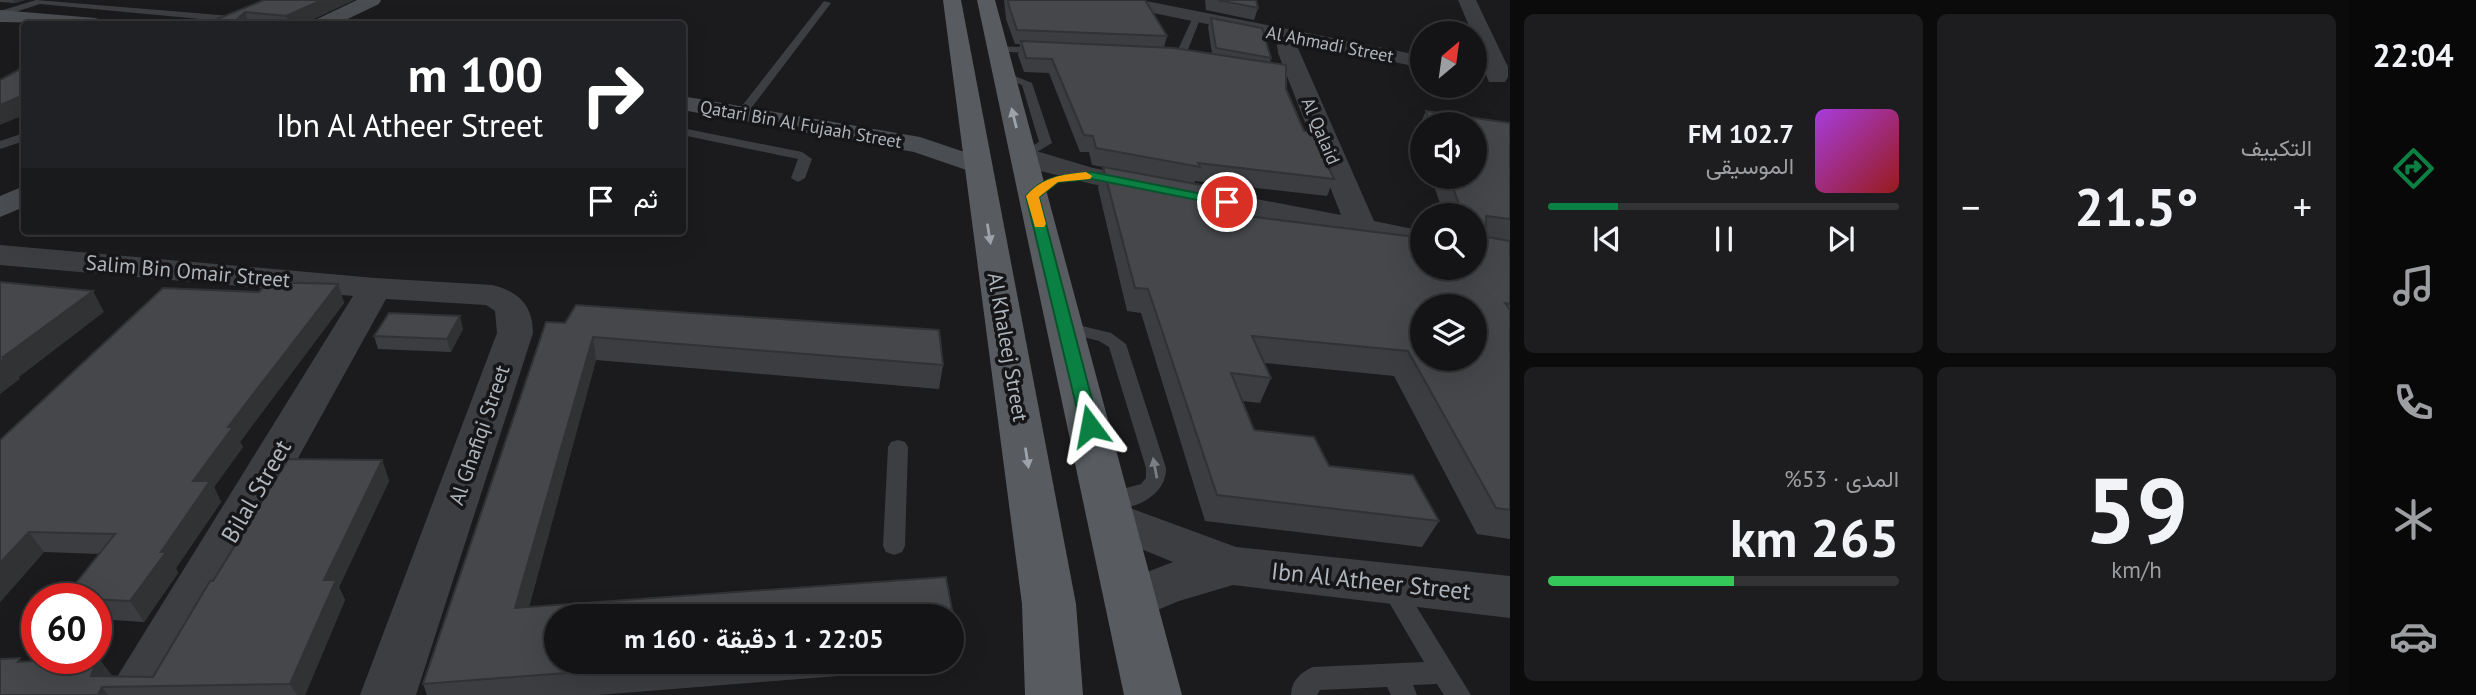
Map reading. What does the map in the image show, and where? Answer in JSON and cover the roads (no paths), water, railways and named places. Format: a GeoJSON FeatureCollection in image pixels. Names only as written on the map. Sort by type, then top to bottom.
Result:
{"type":"FeatureCollection","features":[{"type":"Feature","properties":{"kind":"main road","name":"Al Khaleej Street"},"geometry":{"type":"LineString","coordinates":[[952,0],[1049,604],[1054,695]]}},
{"type":"Feature","properties":{"kind":"main road"},"geometry":{"type":"LineString","coordinates":[[986,0],[1153,695]]}},
{"type":"Feature","properties":{"kind":"street"},"geometry":{"type":"LineString","coordinates":[[328,21],[372,0]]}},
{"type":"Feature","properties":{"kind":"street"},"geometry":{"type":"LineString","coordinates":[[355,21],[396,0]]}},
{"type":"Feature","properties":{"kind":"street","name":"Al Ahmadi Street"},"geometry":{"type":"LineString","coordinates":[[1114,0],[1145,3],[1197,17],[1260,29],[1289,27],[1410,59]]}},
{"type":"Feature","properties":{"kind":"street"},"geometry":{"type":"LineString","coordinates":[[1467,0],[1497,67],[1494,77]]}},
{"type":"Feature","properties":{"kind":"street"},"geometry":{"type":"LineString","coordinates":[[0,15],[63,21]]}},
{"type":"Feature","properties":{"kind":"street","name":"Al Qalaid"},"geometry":{"type":"LineString","coordinates":[[1289,27],[1287,48],[1292,76],[1362,229]]}},
{"type":"Feature","properties":{"kind":"street","name":"Qatari Bin Al Fujaah Street"},"geometry":{"type":"LineString","coordinates":[[686,104],[920,145],[975,151]]}},
{"type":"Feature","properties":{"kind":"street"},"geometry":{"type":"LineString","coordinates":[[1023,155],[1038,162],[1092,176],[1410,238]]}},
{"type":"Feature","properties":{"kind":"street"},"geometry":{"type":"LineString","coordinates":[[1033,196],[1056,179],[1092,176]]}},
{"type":"Feature","properties":{"kind":"street"},"geometry":{"type":"LineString","coordinates":[[0,191],[21,180]]}},
{"type":"Feature","properties":{"kind":"street"},"geometry":{"type":"LineString","coordinates":[[0,208],[21,197]]}},
{"type":"Feature","properties":{"kind":"street","name":"Salim Bin Omair Street"},"geometry":{"type":"LineString","coordinates":[[0,255],[375,288]]}},
{"type":"Feature","properties":{"kind":"street","name":"Bilal Street"},"geometry":{"type":"LineString","coordinates":[[137,695],[375,288]]}},
{"type":"Feature","properties":{"kind":"street","name":"Al Ghafiqi Street"},"geometry":{"type":"LineString","coordinates":[[375,288],[492,295],[505,299],[512,308],[516,321],[515,332],[388,695]]}},
{"type":"Feature","properties":{"kind":"street","name":"Ibn Al Atheer Street"},"geometry":{"type":"LineString","coordinates":[[1110,509],[1233,566],[1510,597]]}},
{"type":"Feature","properties":{"kind":"street","name":"Ibn Al Atheer Street"},"geometry":{"type":"LineString","coordinates":[[1131,600],[1167,583],[1233,566]]}},
{"type":"Feature","properties":{"kind":"lane"},"geometry":{"type":"LineString","coordinates":[[136,0],[215,7]]}},
{"type":"Feature","properties":{"kind":"lane"},"geometry":{"type":"LineString","coordinates":[[0,15],[43,1],[236,18],[228,21]]}},
{"type":"Feature","properties":{"kind":"lane"},"geometry":{"type":"LineString","coordinates":[[742,113],[827,4]]}},
{"type":"Feature","properties":{"kind":"lane"},"geometry":{"type":"LineString","coordinates":[[1186,57],[1182,52],[1197,17]]}},
{"type":"Feature","properties":{"kind":"lane"},"geometry":{"type":"LineString","coordinates":[[1001,62],[1060,52]]}},
{"type":"Feature","properties":{"kind":"lane"},"geometry":{"type":"LineString","coordinates":[[1173,56],[1209,62]]}},
{"type":"Feature","properties":{"kind":"lane"},"geometry":{"type":"LineString","coordinates":[[686,132],[802,156],[806,159],[798,178]]}},
{"type":"Feature","properties":{"kind":"lane"},"geometry":{"type":"LineString","coordinates":[[0,145],[21,138]]}},
{"type":"Feature","properties":{"kind":"lane"},"geometry":{"type":"LineString","coordinates":[[894,546],[898,447]]}},
{"type":"Feature","properties":{"kind":"lane"},"geometry":{"type":"LineString","coordinates":[[1390,584],[1458,695]]}},
{"type":"Feature","properties":{"kind":"lane"},"geometry":{"type":"LineString","coordinates":[[1304,695],[1304,690],[1313,679],[1399,685],[1444,672]]}}]}
